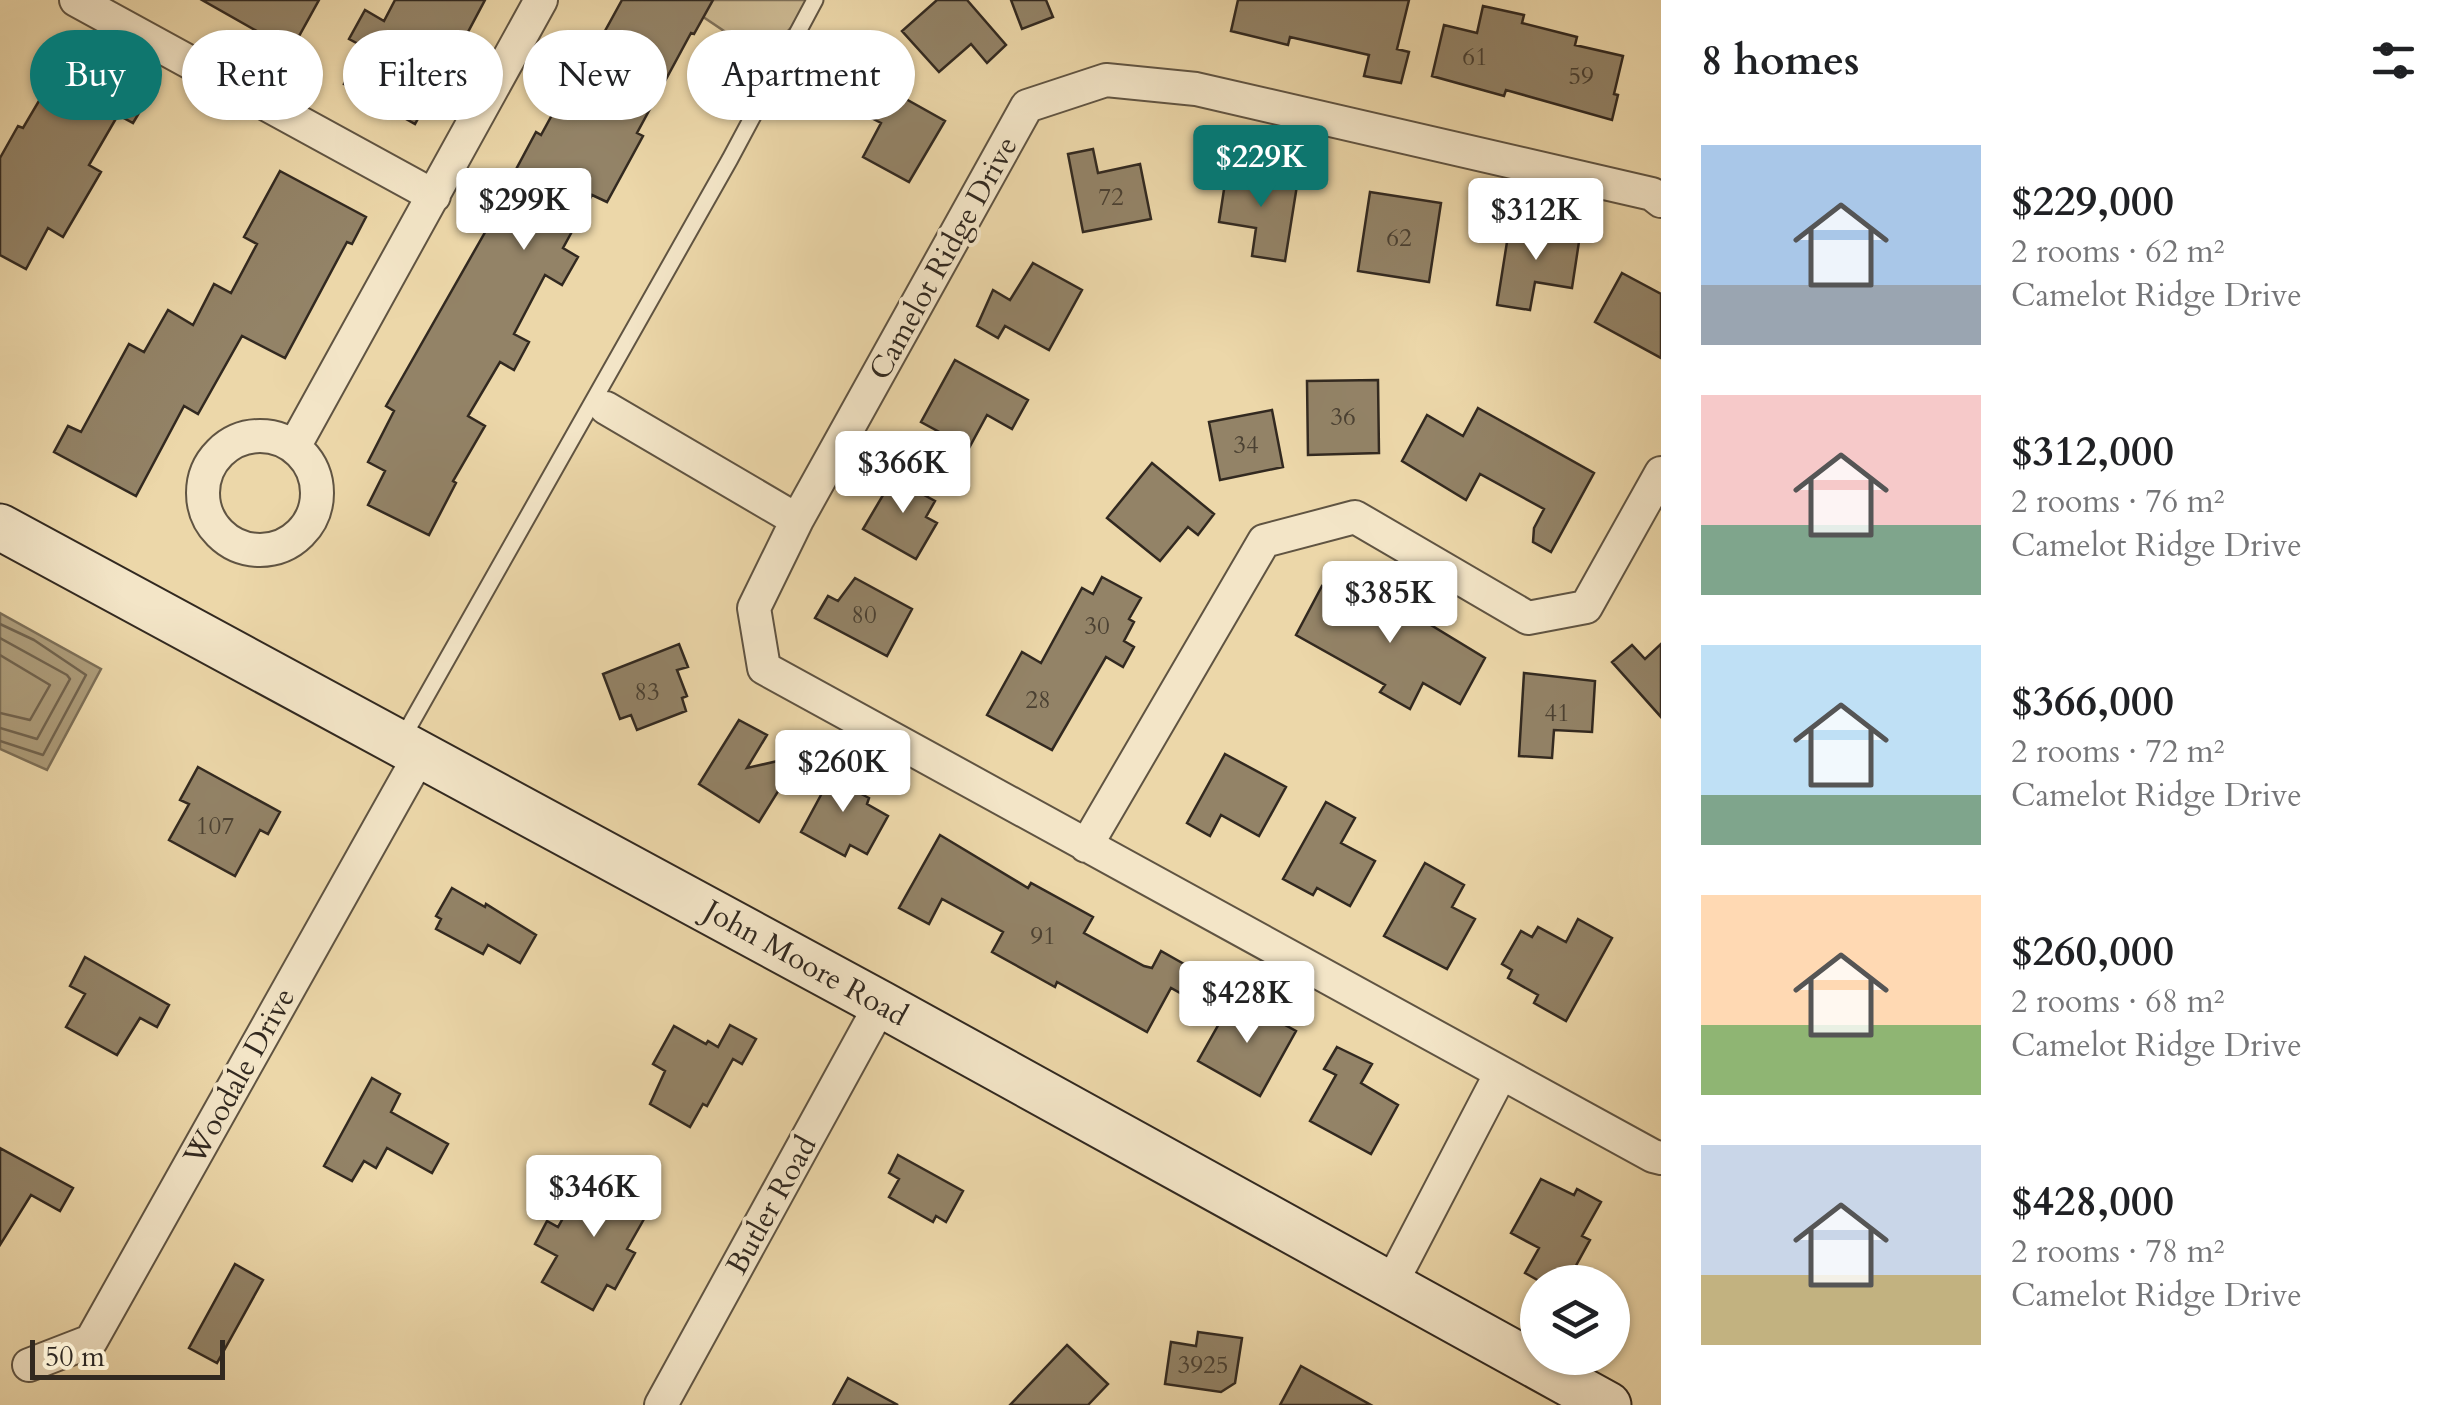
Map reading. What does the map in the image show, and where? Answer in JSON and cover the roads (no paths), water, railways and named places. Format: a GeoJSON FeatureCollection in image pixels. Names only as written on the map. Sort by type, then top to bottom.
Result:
{"type":"FeatureCollection","features":[{"type":"Feature","properties":{"kind":"street"},"geometry":{"type":"LineString","coordinates":[[76,0],[434,196]]}},
{"type":"Feature","properties":{"kind":"street"},"geometry":{"type":"LineString","coordinates":[[294,447],[542,0]]}},
{"type":"Feature","properties":{"kind":"street","name":"Camelot Ridge Drive"},"geometry":{"type":"LineString","coordinates":[[1658,191],[1196,89],[1106,80],[1026,106],[798,520],[754,608],[764,668],[1661,1158]]}},
{"type":"Feature","properties":{"kind":"street"},"geometry":{"type":"LineString","coordinates":[[606,408],[798,520]]}},
{"type":"Feature","properties":{"kind":"street"},"geometry":{"type":"LineString","coordinates":[[1086,846],[1264,541],[1355,517],[1528,618],[1586,606],[1661,474]]}},
{"type":"Feature","properties":{"kind":"street","name":"John Moore Road"},"geometry":{"type":"LineString","coordinates":[[0,527],[881,1004],[1608,1405]]}},
{"type":"Feature","properties":{"kind":"street","name":"Woodale Drive"},"geometry":{"type":"LineString","coordinates":[[29,1365],[91,1341],[410,748]]}},
{"type":"Feature","properties":{"kind":"street","name":"Butler Road"},"geometry":{"type":"LineString","coordinates":[[660,1405],[881,1004]]}},
{"type":"Feature","properties":{"kind":"street"},"geometry":{"type":"LineString","coordinates":[[1390,1286],[1502,1073]]}},
{"type":"Feature","properties":{"kind":"lane"},"geometry":{"type":"LineString","coordinates":[[410,748],[815,0]]}},
{"type":"Feature","properties":{"kind":"water"},"geometry":{"type":"Polygon","coordinates":[[[0,613],[101,669],[47,770],[0,749],[0,613]]]}}]}
